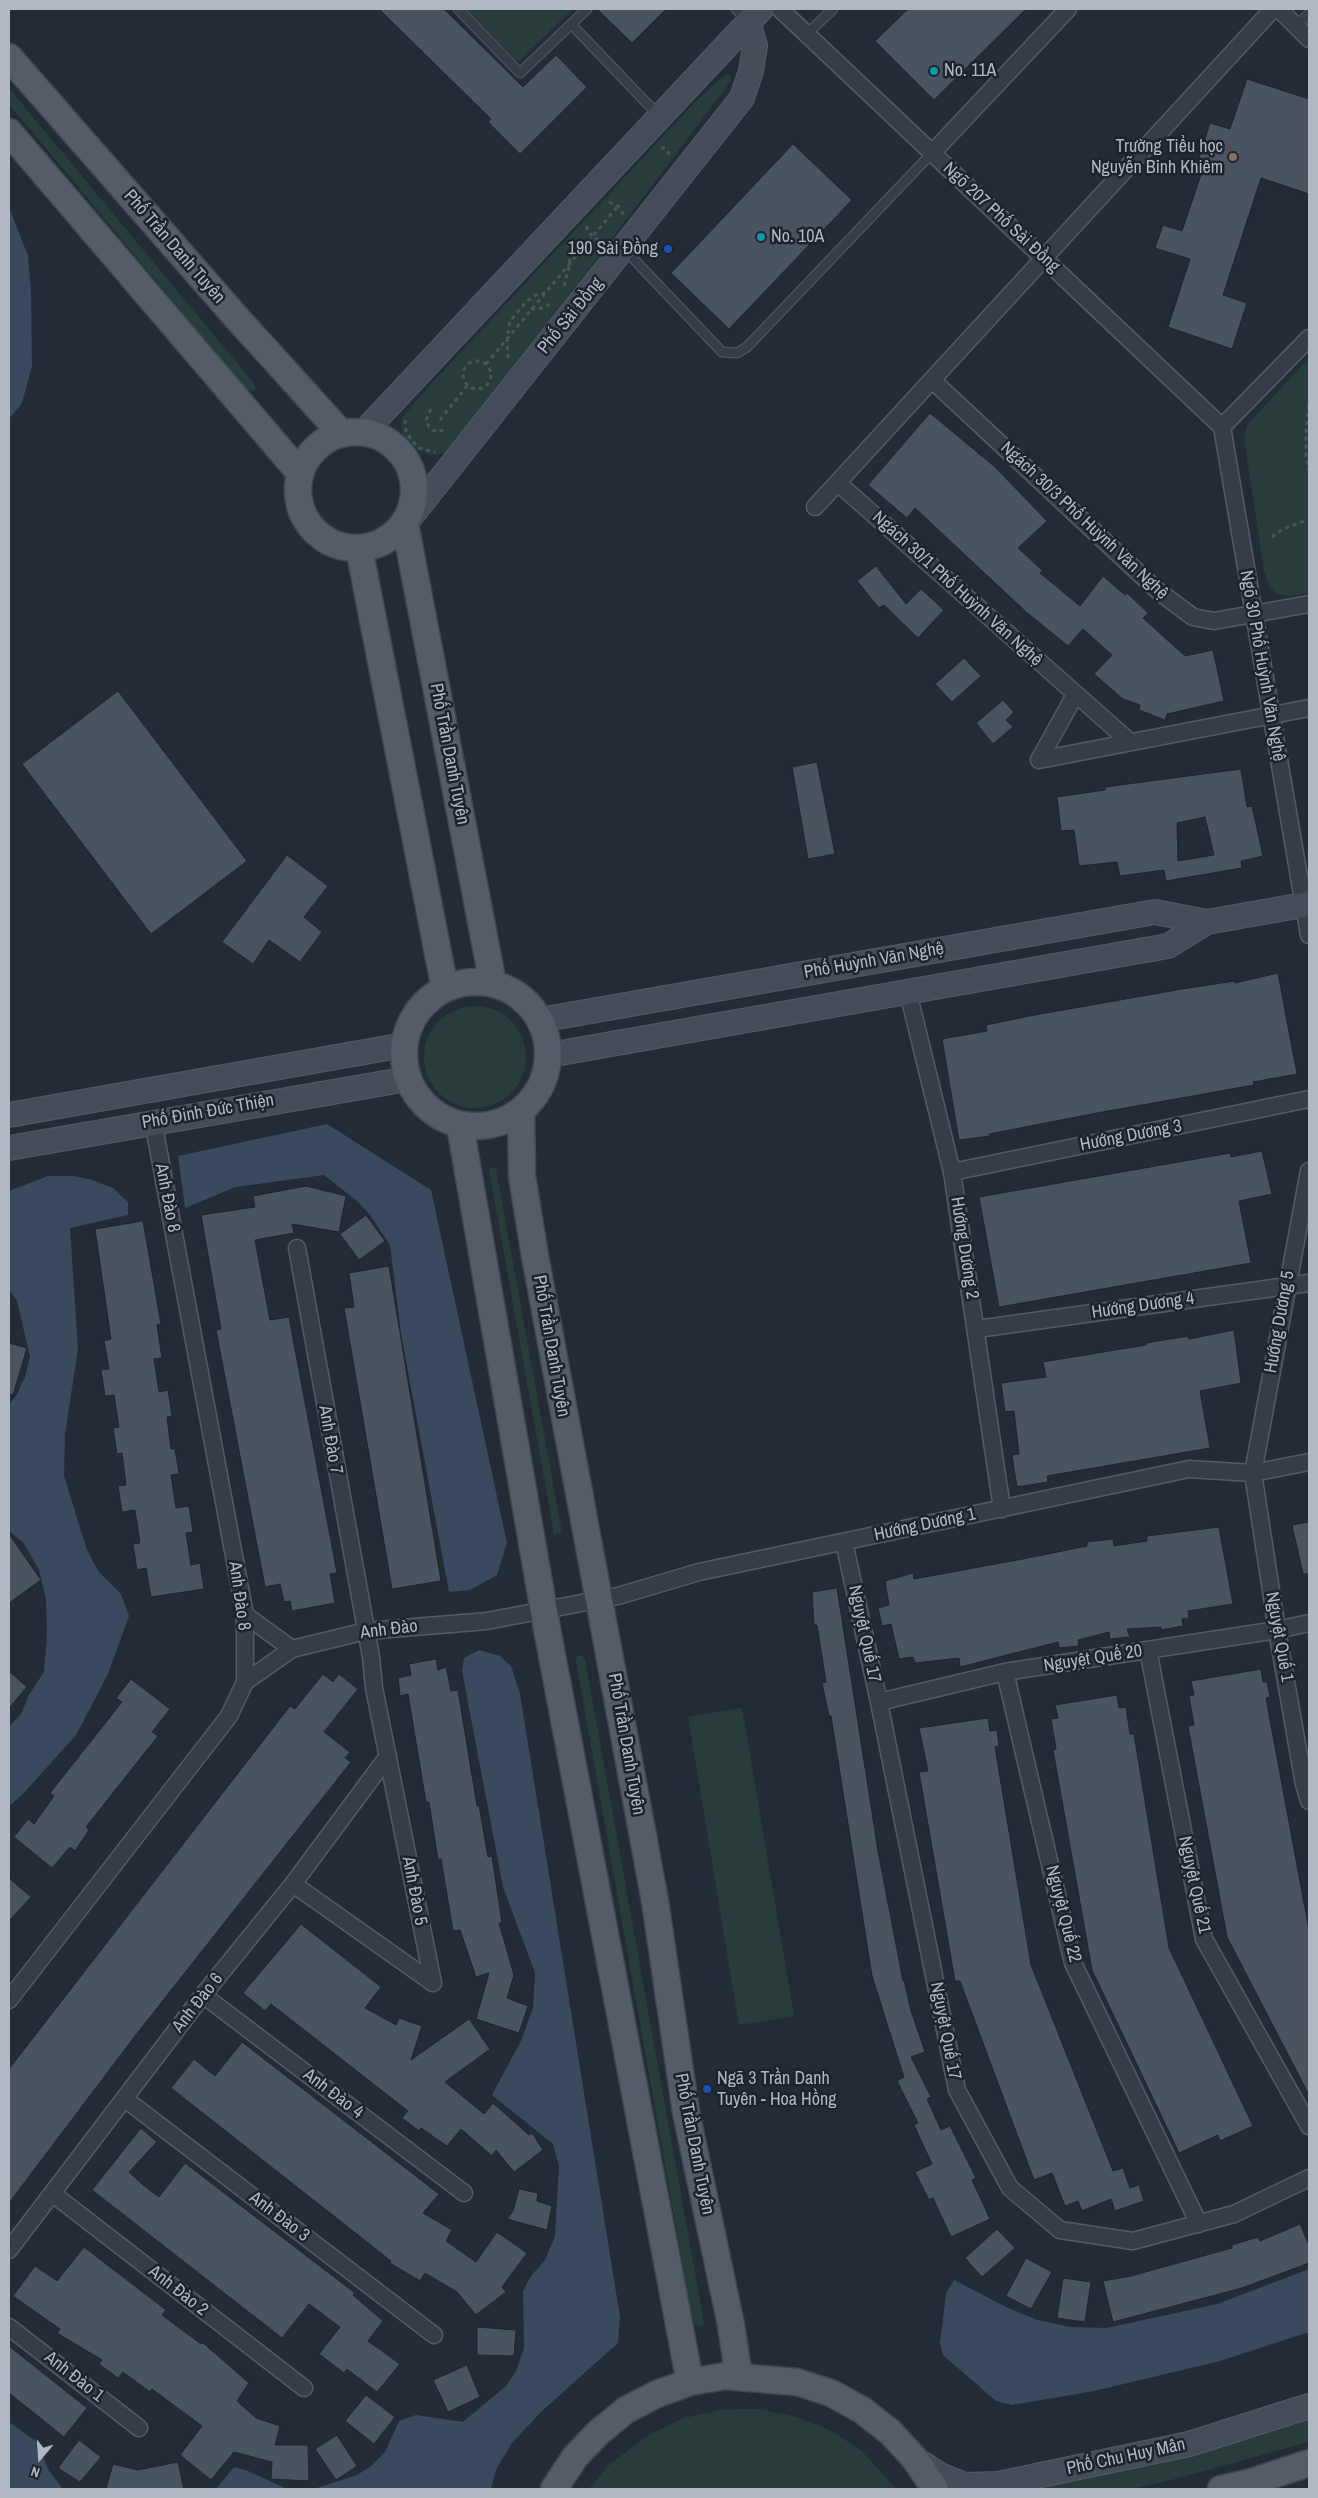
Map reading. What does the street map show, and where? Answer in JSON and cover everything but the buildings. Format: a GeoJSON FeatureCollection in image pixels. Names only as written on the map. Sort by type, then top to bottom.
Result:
{"type":"FeatureCollection","features":[{"type":"Feature","properties":{"kind":"main road","name":"Phố Trần Danh Tuyên"},"geometry":{"type":"LineString","coordinates":[[9,57],[236,317],[353,433]]}},
{"type":"Feature","properties":{"kind":"main road"},"geometry":{"type":"LineString","coordinates":[[9,132],[300,473]]}},
{"type":"Feature","properties":{"kind":"main road"},"geometry":{"type":"LineString","coordinates":[[353,433],[376,436],[391,444],[407,464],[413,480],[413,498],[405,524],[384,541],[359,548],[332,544],[311,527],[299,503],[297,485],[306,460],[318,446],[353,433]]}},
{"type":"Feature","properties":{"kind":"main road","name":"Phố Trần Danh Tuyên"},"geometry":{"type":"LineString","coordinates":[[405,524],[493,984]]}},
{"type":"Feature","properties":{"kind":"main road"},"geometry":{"type":"LineString","coordinates":[[359,548],[445,988]]}},
{"type":"Feature","properties":{"kind":"main road"},"geometry":{"type":"LineString","coordinates":[[477,981],[493,984],[520,997],[540,1020],[547,1037],[549,1055],[547,1071],[542,1086],[533,1100],[521,1111],[492,1125],[476,1127],[460,1125],[443,1119],[428,1108],[416,1095],[408,1079],[404,1062],[404,1045],[408,1026],[418,1010],[431,997],[445,988],[477,981]]}},
{"type":"Feature","properties":{"kind":"main road","name":"Phố Trần Danh Tuyên"},"geometry":{"type":"LineString","coordinates":[[521,1111],[522,1176],[535,1256],[655,1901],[686,2112],[731,2325],[739,2377]]}},
{"type":"Feature","properties":{"kind":"main road"},"geometry":{"type":"LineString","coordinates":[[460,1125],[544,1609],[690,2382]]}},
{"type":"Feature","properties":{"kind":"main road"},"geometry":{"type":"LineString","coordinates":[[554,2489],[575,2457],[598,2432],[626,2410],[657,2394],[690,2382],[726,2376],[797,2382],[830,2393],[862,2410],[883,2427],[915,2459],[935,2489]]}},
{"type":"Feature","properties":{"kind":"main road"},"geometry":{"type":"LineString","coordinates":[[1221,2489],[1248,2483],[1309,2463]]}},
{"type":"Feature","properties":{"kind":"street","name":"Ngõ 207 Phố Sài Đồng"},"geometry":{"type":"LineString","coordinates":[[780,9],[1222,427]]}},
{"type":"Feature","properties":{"kind":"street"},"geometry":{"type":"LineString","coordinates":[[932,153],[1068,9]]}},
{"type":"Feature","properties":{"kind":"street"},"geometry":{"type":"LineString","coordinates":[[816,507],[1044,259],[1281,10],[1309,39]]}},
{"type":"Feature","properties":{"kind":"street","name":"Phố Sài Đồng"},"geometry":{"type":"LineString","coordinates":[[353,433],[660,116],[748,13]]}},
{"type":"Feature","properties":{"kind":"street","name":"Phố Sài Đồng"},"geometry":{"type":"LineString","coordinates":[[405,524],[613,249],[742,98],[751,71],[755,46],[748,13]]}},
{"type":"Feature","properties":{"kind":"street"},"geometry":{"type":"LineString","coordinates":[[1222,427],[1309,338]]}},
{"type":"Feature","properties":{"kind":"street","name":"Ngách 30/3 Phố Huỳnh Văn Nghệ"},"geometry":{"type":"LineString","coordinates":[[932,380],[1158,591],[1193,617],[1214,621],[1309,604]]}},
{"type":"Feature","properties":{"kind":"street","name":"Ngõ 30 Phố Huỳnh Văn Nghệ"},"geometry":{"type":"LineString","coordinates":[[1222,427],[1270,716],[1306,905]]}},
{"type":"Feature","properties":{"kind":"street","name":"Ngách 30/1 Phố Huỳnh Văn Nghệ"},"geometry":{"type":"LineString","coordinates":[[838,483],[1130,742]]}},
{"type":"Feature","properties":{"kind":"street"},"geometry":{"type":"LineString","coordinates":[[1075,695],[1039,760],[1309,708]]}},
{"type":"Feature","properties":{"kind":"street"},"geometry":{"type":"LineString","coordinates":[[1306,905],[1309,936]]}},
{"type":"Feature","properties":{"kind":"street","name":"Phố Huỳnh Văn Nghệ"},"geometry":{"type":"LineString","coordinates":[[540,1020],[1155,912],[1207,922],[1306,905]]}},
{"type":"Feature","properties":{"kind":"street","name":"Phố Huỳnh Văn Nghệ"},"geometry":{"type":"LineString","coordinates":[[549,1055],[1168,946],[1207,922]]}},
{"type":"Feature","properties":{"kind":"street","name":"Hướng Dương 2"},"geometry":{"type":"LineString","coordinates":[[908,992],[952,1172],[977,1329],[1002,1509]]}},
{"type":"Feature","properties":{"kind":"street","name":"Phố Đinh Đức Thiện"},"geometry":{"type":"LineString","coordinates":[[9,1115],[404,1045]]}},
{"type":"Feature","properties":{"kind":"street"},"geometry":{"type":"LineString","coordinates":[[218,1078],[225,1109]]}},
{"type":"Feature","properties":{"kind":"street","name":"Phố Đinh Đức Thiện"},"geometry":{"type":"LineString","coordinates":[[9,1148],[153,1121],[408,1079]]}},
{"type":"Feature","properties":{"kind":"street","name":"Hướng Dương 3"},"geometry":{"type":"LineString","coordinates":[[952,1172],[1309,1100]]}},
{"type":"Feature","properties":{"kind":"street","name":"Anh Đào 8"},"geometry":{"type":"LineString","coordinates":[[9,2000],[229,1716],[245,1682],[244,1615],[153,1121]]}},
{"type":"Feature","properties":{"kind":"street","name":"Hướng Dương 5"},"geometry":{"type":"LineString","coordinates":[[1252,1472],[1309,1171]]}},
{"type":"Feature","properties":{"kind":"street","name":"Anh Đào 7"},"geometry":{"type":"LineString","coordinates":[[297,1248],[366,1631]]}},
{"type":"Feature","properties":{"kind":"street","name":"Hướng Dương 4"},"geometry":{"type":"LineString","coordinates":[[977,1329],[1309,1283]]}},
{"type":"Feature","properties":{"kind":"street","name":"Hướng Dương 1"},"geometry":{"type":"LineString","coordinates":[[544,1609],[618,1596],[699,1572],[1189,1469],[1252,1472],[1309,1462]]}},
{"type":"Feature","properties":{"kind":"street","name":"Nguyệt Quế 1"},"geometry":{"type":"LineString","coordinates":[[1252,1472],[1277,1630],[1309,1801]]}},
{"type":"Feature","properties":{"kind":"street","name":"Nguyệt Quế 17"},"geometry":{"type":"LineString","coordinates":[[844,1542],[879,1702],[957,2090],[1010,2188],[1060,2230],[1133,2241],[1234,2214],[1309,2178]]}},
{"type":"Feature","properties":{"kind":"street","name":"Anh Đào"},"geometry":{"type":"LineString","coordinates":[[245,1682],[292,1648],[366,1631],[487,1621],[544,1609]]}},
{"type":"Feature","properties":{"kind":"street"},"geometry":{"type":"LineString","coordinates":[[244,1615],[292,1648]]}},
{"type":"Feature","properties":{"kind":"street","name":"Nguyệt Quế 20"},"geometry":{"type":"LineString","coordinates":[[879,1702],[1005,1672],[1277,1630],[1309,1623]]}},
{"type":"Feature","properties":{"kind":"street","name":"Anh Đào 5"},"geometry":{"type":"LineString","coordinates":[[293,1884],[433,1983],[388,1756],[366,1631]]}},
{"type":"Feature","properties":{"kind":"street","name":"Nguyệt Quế 21"},"geometry":{"type":"LineString","coordinates":[[1148,1650],[1204,1939],[1309,2126]]}},
{"type":"Feature","properties":{"kind":"street","name":"Nguyệt Quế 22"},"geometry":{"type":"LineString","coordinates":[[1005,1672],[1073,1963],[1199,2224]]}},
{"type":"Feature","properties":{"kind":"street","name":"Anh Đào 6"},"geometry":{"type":"LineString","coordinates":[[9,2250],[203,1995],[293,1884],[388,1756]]}},
{"type":"Feature","properties":{"kind":"street","name":"Anh Đào 4"},"geometry":{"type":"LineString","coordinates":[[203,1995],[464,2193]]}},
{"type":"Feature","properties":{"kind":"street","name":"Anh Đào 3"},"geometry":{"type":"LineString","coordinates":[[124,2099],[434,2335]]}},
{"type":"Feature","properties":{"kind":"street","name":"Anh Đào 2"},"geometry":{"type":"LineString","coordinates":[[53,2194],[304,2388]]}},
{"type":"Feature","properties":{"kind":"street","name":"Anh Đào 1"},"geometry":{"type":"LineString","coordinates":[[9,2327],[139,2428]]}},
{"type":"Feature","properties":{"kind":"street","name":"Phố Chu Huy Mân"},"geometry":{"type":"LineString","coordinates":[[915,2459],[940,2475],[965,2485],[998,2484],[1189,2444],[1309,2406]]}},
{"type":"Feature","properties":{"kind":"lane"},"geometry":{"type":"LineString","coordinates":[[458,9],[520,73],[587,9]]}},
{"type":"Feature","properties":{"kind":"lane"},"geometry":{"type":"LineString","coordinates":[[807,34],[833,9]]}},
{"type":"Feature","properties":{"kind":"lane"},"geometry":{"type":"LineString","coordinates":[[1296,26],[1309,14]]}},
{"type":"Feature","properties":{"kind":"lane"},"geometry":{"type":"LineString","coordinates":[[571,24],[660,116]]}},
{"type":"Feature","properties":{"kind":"lane"},"geometry":{"type":"LineString","coordinates":[[613,249],[722,352],[737,353],[746,347],[932,153]]}},
{"type":"Feature","properties":{"kind":"path"},"geometry":{"type":"LineString","coordinates":[[665,140],[659,147],[666,149],[671,157]]}},
{"type":"Feature","properties":{"kind":"path"},"geometry":{"type":"LineString","coordinates":[[665,164],[676,149]]}},
{"type":"Feature","properties":{"kind":"path"},"geometry":{"type":"LineString","coordinates":[[602,207],[614,194]]}},
{"type":"Feature","properties":{"kind":"path"},"geometry":{"type":"LineString","coordinates":[[607,201],[618,206],[625,218],[630,210]]}},
{"type":"Feature","properties":{"kind":"path"},"geometry":{"type":"LineString","coordinates":[[486,364],[618,206]]}},
{"type":"Feature","properties":{"kind":"path"},"geometry":{"type":"LineString","coordinates":[[579,231],[591,219]]}},
{"type":"Feature","properties":{"kind":"path"},"geometry":{"type":"LineString","coordinates":[[585,224],[592,237],[607,241],[613,249]]}},
{"type":"Feature","properties":{"kind":"path"},"geometry":{"type":"LineString","coordinates":[[561,250],[573,237]]}},
{"type":"Feature","properties":{"kind":"path"},"geometry":{"type":"LineString","coordinates":[[562,291],[570,263],[567,244]]}},
{"type":"Feature","properties":{"kind":"path"},"geometry":{"type":"LineString","coordinates":[[509,362],[507,339],[510,321],[531,297],[546,293]]}},
{"type":"Feature","properties":{"kind":"path"},"geometry":{"type":"LineString","coordinates":[[532,310],[544,308],[556,299]]}},
{"type":"Feature","properties":{"kind":"path"},"geometry":{"type":"LineString","coordinates":[[477,361],[486,364],[491,373],[486,386],[478,390],[467,386],[462,376],[466,366],[477,361]]}},
{"type":"Feature","properties":{"kind":"path"},"geometry":{"type":"LineString","coordinates":[[462,362],[466,366]]}},
{"type":"Feature","properties":{"kind":"path"},"geometry":{"type":"LineString","coordinates":[[440,420],[467,386]]}},
{"type":"Feature","properties":{"kind":"path"},"geometry":{"type":"LineString","coordinates":[[1309,405],[1306,457],[1309,470]]}},
{"type":"Feature","properties":{"kind":"path"},"geometry":{"type":"LineString","coordinates":[[431,409],[426,420],[429,427],[440,432],[447,429]]}},
{"type":"Feature","properties":{"kind":"path"},"geometry":{"type":"LineString","coordinates":[[405,417],[406,431],[412,441],[419,448],[438,452]]}},
{"type":"Feature","properties":{"kind":"path"},"geometry":{"type":"LineString","coordinates":[[1272,537],[1283,529],[1309,521]]}},
{"type":"Feature","properties":{"kind":"shaded area"},"geometry":{"type":"Polygon","coordinates":[[[465,9],[573,9],[518,62],[465,9]]]}},
{"type":"Feature","properties":{"kind":"shaded area"},"geometry":{"type":"Polygon","coordinates":[[[726,74],[730,74],[731,81],[467,431],[446,453],[431,455],[418,450],[409,443],[402,433],[401,419],[431,384],[698,99],[726,74]]]}},
{"type":"Feature","properties":{"kind":"shaded area"},"geometry":{"type":"Polygon","coordinates":[[[9,88],[252,381],[256,388],[253,391],[246,389],[9,104],[9,88]]]}},
{"type":"Feature","properties":{"kind":"shaded area"},"geometry":{"type":"Polygon","coordinates":[[[1309,358],[1309,593],[1290,596],[1277,594],[1269,586],[1264,570],[1244,439],[1247,425],[1309,358]]]}},
{"type":"Feature","properties":{"kind":"shaded area"},"geometry":{"type":"Polygon","coordinates":[[[475,1006],[494,1010],[511,1021],[522,1038],[526,1057],[522,1076],[511,1093],[494,1104],[475,1108],[456,1104],[439,1093],[428,1076],[424,1057],[428,1038],[439,1021],[456,1010],[475,1006]]]}},
{"type":"Feature","properties":{"kind":"shaded area"},"geometry":{"type":"Polygon","coordinates":[[[492,1167],[496,1169],[562,1533],[554,1534],[489,1169],[492,1167]]]}},
{"type":"Feature","properties":{"kind":"shaded area"},"geometry":{"type":"Polygon","coordinates":[[[577,1656],[582,1656],[585,1659],[704,2323],[701,2327],[693,2323],[576,1661],[577,1656]]]}},
{"type":"Feature","properties":{"kind":"shaded area"},"geometry":{"type":"Polygon","coordinates":[[[742,1708],[794,2016],[739,2025],[688,1717],[742,1708]]]}},
{"type":"Feature","properties":{"kind":"shaded area"},"geometry":{"type":"Polygon","coordinates":[[[759,2409],[797,2417],[832,2431],[863,2452],[896,2489],[589,2489],[610,2464],[650,2434],[684,2418],[721,2410],[759,2409]]]}},
{"type":"Feature","properties":{"kind":"shaded area"},"geometry":{"type":"Polygon","coordinates":[[[1309,2418],[1309,2442],[1171,2480],[1132,2489],[1035,2489],[1133,2468],[1309,2418]]]}},
{"type":"Feature","properties":{"kind":"water"},"geometry":{"type":"Polygon","coordinates":[[[9,207],[28,256],[31,291],[32,366],[22,403],[9,419],[9,207]]]}},
{"type":"Feature","properties":{"kind":"water"},"geometry":{"type":"Polygon","coordinates":[[[327,1124],[431,1190],[507,1543],[497,1575],[470,1590],[449,1592],[401,1334],[390,1245],[370,1215],[357,1201],[324,1175],[236,1187],[185,1208],[178,1156],[327,1124]]]}},
{"type":"Feature","properties":{"kind":"water"},"geometry":{"type":"Polygon","coordinates":[[[48,1176],[74,1176],[92,1180],[113,1188],[128,1202],[128,1215],[70,1228],[78,1348],[65,1435],[64,1476],[87,1550],[98,1571],[121,1594],[129,1616],[108,1674],[76,1735],[22,1795],[9,1806],[9,1727],[21,1714],[29,1695],[44,1672],[47,1637],[46,1599],[39,1570],[23,1542],[9,1531],[9,1404],[16,1396],[25,1377],[30,1357],[17,1301],[9,1289],[9,1191],[48,1176]]]}},
{"type":"Feature","properties":{"kind":"water"},"geometry":{"type":"Polygon","coordinates":[[[479,1650],[500,1656],[511,1666],[520,1694],[620,2317],[618,2343],[543,2410],[511,2444],[496,2470],[491,2489],[314,2489],[357,2475],[370,2467],[385,2452],[399,2421],[416,2415],[463,2422],[506,2386],[516,2371],[524,2348],[523,2291],[531,2276],[545,2260],[555,2236],[559,2166],[553,2144],[492,2095],[521,2041],[533,2008],[535,1973],[503,1887],[462,1671],[464,1658],[479,1650]]]}},
{"type":"Feature","properties":{"kind":"water"},"geometry":{"type":"Polygon","coordinates":[[[1309,2269],[1309,2332],[1220,2361],[1094,2391],[1012,2405],[996,2401],[943,2355],[940,2343],[946,2293],[954,2280],[1008,2308],[1037,2320],[1071,2327],[1107,2328],[1217,2304],[1309,2269]]]}},
{"type":"Feature","properties":{"kind":"water"},"geometry":{"type":"Polygon","coordinates":[[[9,2422],[37,2442],[49,2471],[63,2489],[9,2489],[9,2422]]]}},
{"type":"Feature","properties":{"kind":"water"},"geometry":{"type":"Polygon","coordinates":[[[234,2467],[248,2471],[287,2489],[216,2489],[234,2467]]]}},
{"type":"Feature","properties":{"kind":"place","name":"No. 11A"},"geometry":{"type":"Point","coordinates":[934,71]}},
{"type":"Feature","properties":{"kind":"place","name":"Trường Tiểu học Nguyễn Bỉnh Khiêm"},"geometry":{"type":"Point","coordinates":[1233,157]}},
{"type":"Feature","properties":{"kind":"place","name":"No. 10A"},"geometry":{"type":"Point","coordinates":[761,237]}},
{"type":"Feature","properties":{"kind":"place","name":"190 Sài Đồng"},"geometry":{"type":"Point","coordinates":[668,249]}},
{"type":"Feature","properties":{"kind":"place","name":"Ngã 3 Trần Danh Tuyên - Hoa Hồng"},"geometry":{"type":"Point","coordinates":[707,2089]}}]}
